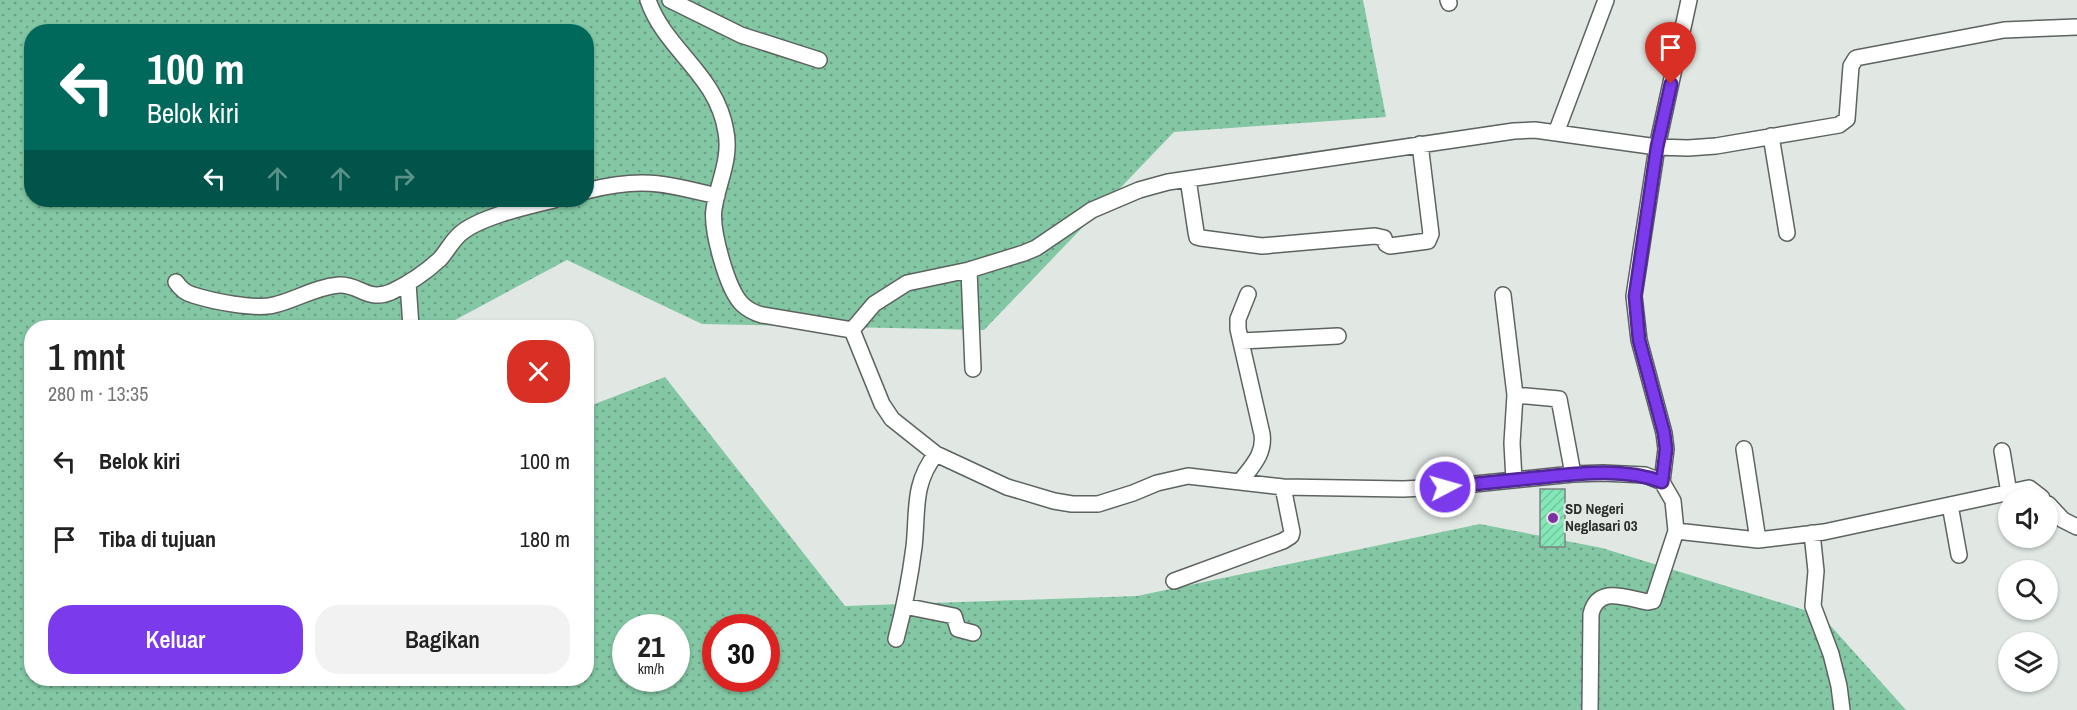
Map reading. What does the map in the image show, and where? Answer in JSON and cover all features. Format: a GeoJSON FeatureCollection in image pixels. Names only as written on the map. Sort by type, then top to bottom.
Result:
{"type":"FeatureCollection","features":[{"type":"Feature","properties":{"kind":"street"},"geometry":{"type":"LineString","coordinates":[[648,0],[651,10],[674,44],[706,83],[722,115],[728,147],[727,160],[714,216],[717,240],[736,296],[742,304],[768,317],[852,330]]}},
{"type":"Feature","properties":{"kind":"street"},"geometry":{"type":"LineString","coordinates":[[670,0],[741,34],[819,60]]}},
{"type":"Feature","properties":{"kind":"street"},"geometry":{"type":"LineString","coordinates":[[1556,133],[1606,0]]}},
{"type":"Feature","properties":{"kind":"street"},"geometry":{"type":"LineString","coordinates":[[1590,710],[1591,614],[1594,605],[1597,600],[1611,596],[1653,601],[1676,531],[1673,501],[1662,482],[1666,449],[1664,433],[1639,340],[1635,296],[1657,147],[1689,0]]}},
{"type":"Feature","properties":{"kind":"street"},"geometry":{"type":"LineString","coordinates":[[852,330],[874,304],[907,283],[969,270],[1036,248],[1092,210],[1139,190],[1188,178],[1514,131],[1535,130],[1657,147],[1688,148],[1716,146],[1839,125],[1847,119],[1851,66],[1856,58],[2004,30],[2077,27]]}},
{"type":"Feature","properties":{"kind":"street"},"geometry":{"type":"LineString","coordinates":[[1771,136],[1787,233]]}},
{"type":"Feature","properties":{"kind":"street"},"geometry":{"type":"LineString","coordinates":[[1188,178],[1197,237],[1262,246],[1375,236],[1384,238],[1386,244],[1390,246],[1422,242],[1428,241],[1431,234],[1420,144]]}},
{"type":"Feature","properties":{"kind":"street"},"geometry":{"type":"LineString","coordinates":[[594,189],[621,183],[666,183],[717,196]]}},
{"type":"Feature","properties":{"kind":"street"},"geometry":{"type":"LineString","coordinates":[[176,282],[181,289],[192,295],[259,308],[276,305],[320,288],[346,285],[371,296],[380,296],[408,283],[439,260],[460,234],[472,226],[532,207]]}},
{"type":"Feature","properties":{"kind":"street"},"geometry":{"type":"LineString","coordinates":[[969,270],[972,369]]}},
{"type":"Feature","properties":{"kind":"street"},"geometry":{"type":"LineString","coordinates":[[408,283],[411,320]]}},
{"type":"Feature","properties":{"kind":"street"},"geometry":{"type":"LineString","coordinates":[[1240,482],[1261,454],[1263,447],[1238,329],[1238,320],[1248,294]]}},
{"type":"Feature","properties":{"kind":"street"},"geometry":{"type":"LineString","coordinates":[[1503,295],[1515,395],[1512,443],[1514,480]]}},
{"type":"Feature","properties":{"kind":"street"},"geometry":{"type":"LineString","coordinates":[[852,330],[884,410],[936,454],[1022,493],[1072,504],[1098,504],[1133,494],[1165,480],[1188,476],[1283,487],[1420,489],[1603,473],[1645,475],[1662,482]]}},
{"type":"Feature","properties":{"kind":"street"},"geometry":{"type":"LineString","coordinates":[[1241,341],[1338,336]]}},
{"type":"Feature","properties":{"kind":"street"},"geometry":{"type":"LineString","coordinates":[[1515,395],[1559,399],[1573,474]]}},
{"type":"Feature","properties":{"kind":"street"},"geometry":{"type":"LineString","coordinates":[[1744,449],[1758,540]]}},
{"type":"Feature","properties":{"kind":"street"},"geometry":{"type":"LineString","coordinates":[[2002,451],[2008,488]]}},
{"type":"Feature","properties":{"kind":"street"},"geometry":{"type":"LineString","coordinates":[[896,639],[914,545],[917,495],[926,466],[936,454]]}},
{"type":"Feature","properties":{"kind":"street"},"geometry":{"type":"LineString","coordinates":[[1174,581],[1261,550],[1291,536],[1283,487]]}},
{"type":"Feature","properties":{"kind":"street"},"geometry":{"type":"LineString","coordinates":[[1676,531],[1758,540],[1812,533],[1998,495]]}},
{"type":"Feature","properties":{"kind":"street"},"geometry":{"type":"LineString","coordinates":[[1950,505],[1959,555]]}},
{"type":"Feature","properties":{"kind":"street"},"geometry":{"type":"LineString","coordinates":[[2058,515],[2077,527]]}},
{"type":"Feature","properties":{"kind":"street"},"geometry":{"type":"LineString","coordinates":[[1812,533],[1816,571],[1813,606],[1831,654],[1842,710]]}},
{"type":"Feature","properties":{"kind":"street"},"geometry":{"type":"LineString","coordinates":[[904,606],[954,616],[958,629],[973,633]]}},
{"type":"Feature","properties":{"kind":"green space"},"geometry":{"type":"Polygon","coordinates":[[[0,0],[1363,0],[1386,117],[1174,132],[984,330],[702,324],[567,260],[455,320],[24,320],[24,686],[594,686],[594,404],[665,377],[845,606],[1137,596],[1480,524],[1602,548],[1821,615],[1906,710],[0,710],[0,0]]]}},
{"type":"Feature","properties":{"kind":"building","name":"SD Negeri Neglasari 03"},"geometry":{"type":"Polygon","coordinates":[[[1540,489],[1565,489],[1565,547],[1540,547],[1540,489]]]}},
{"type":"Feature","properties":{"kind":"place","name":"SD Negeri Neglasari 03"},"geometry":{"type":"Point","coordinates":[1553,518]}},
{"type":"Feature","properties":{"kind":"route"},"geometry":{"type":"LineString","coordinates":[[1445,487],[1603,473],[1645,475],[1662,482],[1666,449],[1664,433],[1639,340],[1635,316],[1635,296],[1657,147],[1671,84]]}}]}
